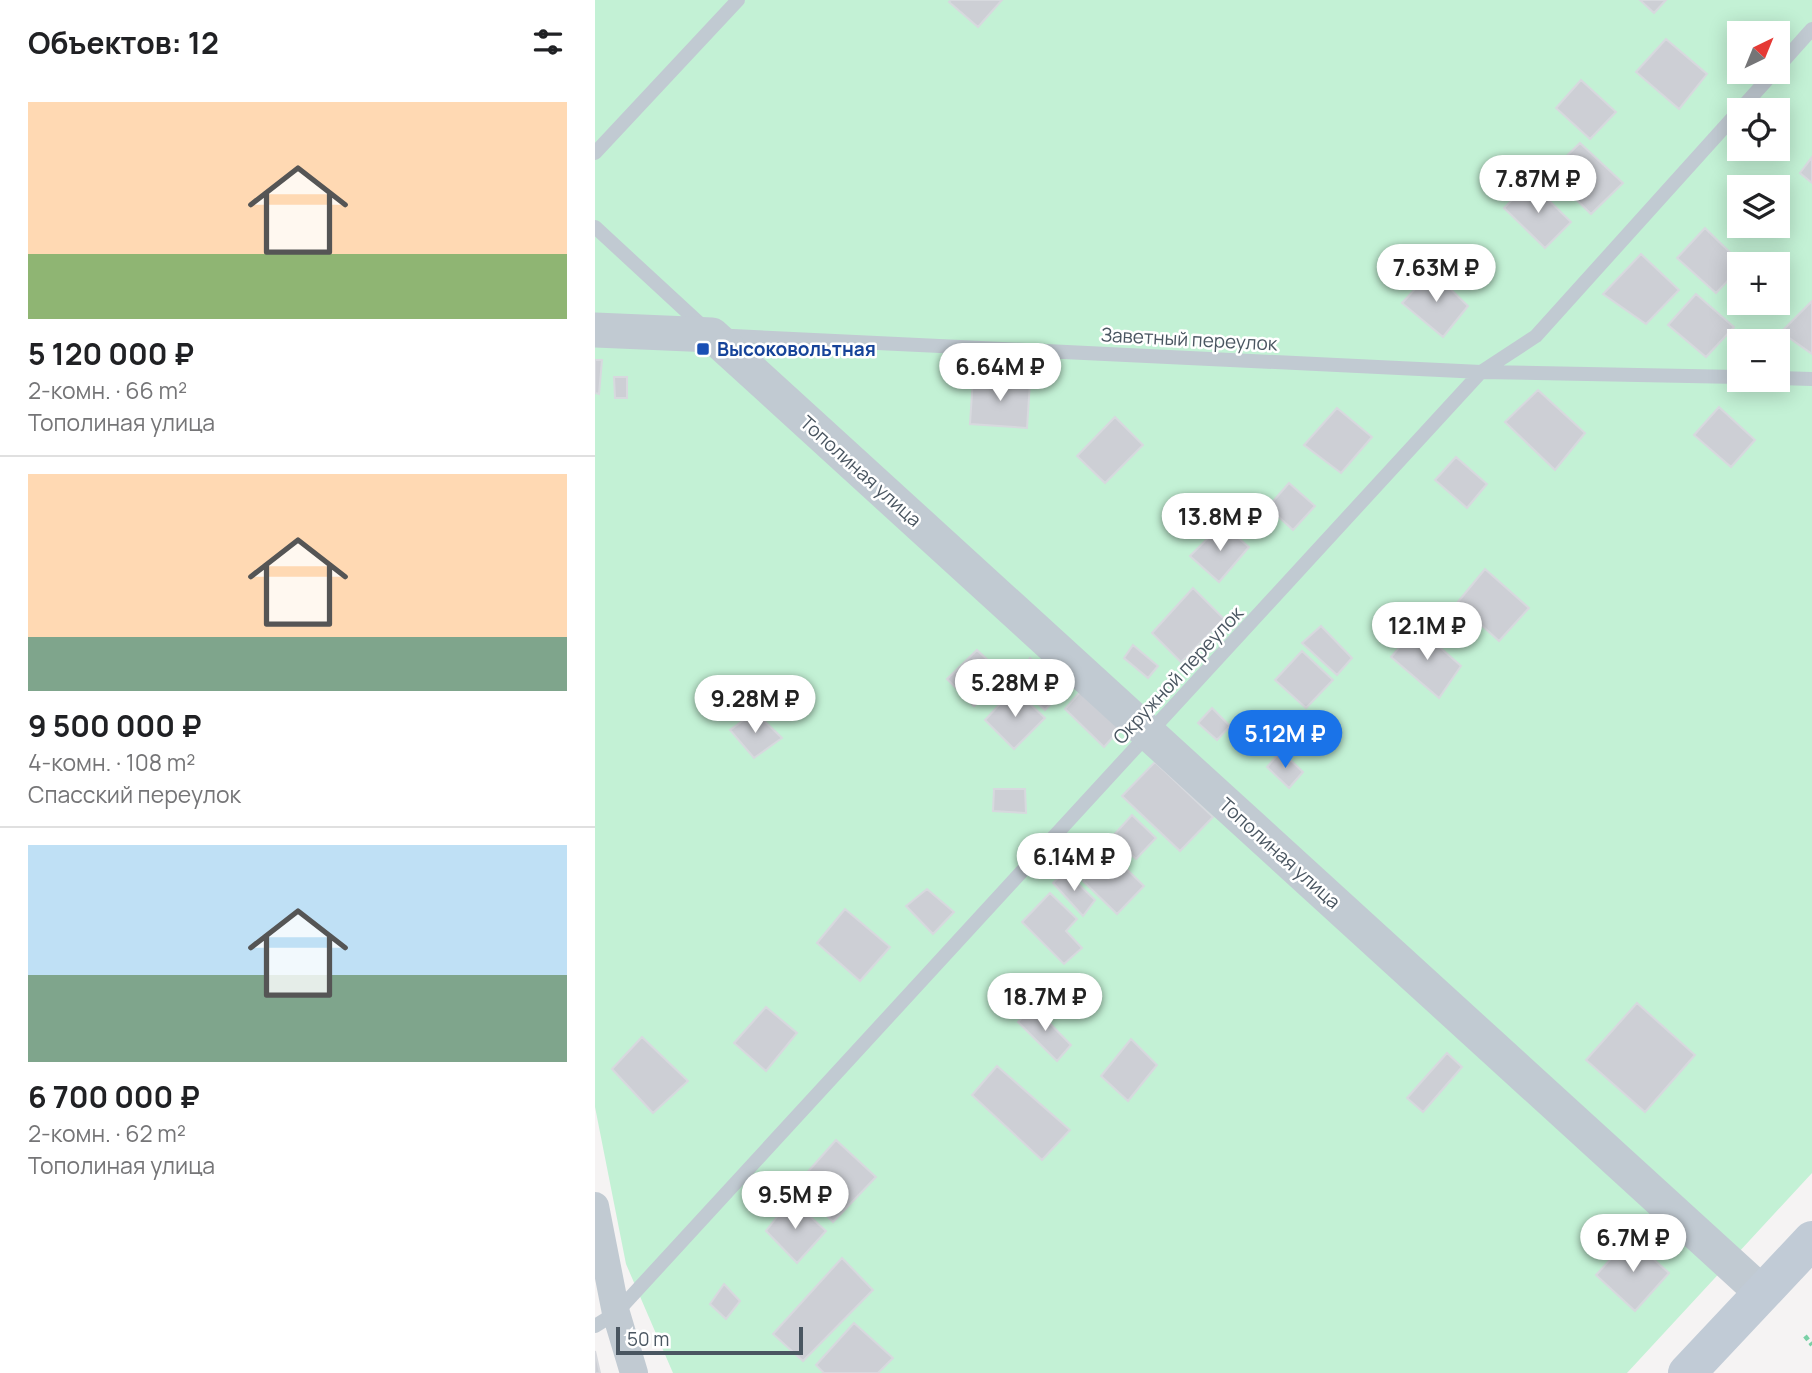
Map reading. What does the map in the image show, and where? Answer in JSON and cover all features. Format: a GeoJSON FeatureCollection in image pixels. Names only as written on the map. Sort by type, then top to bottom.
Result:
{"type":"FeatureCollection","features":[{"type":"Feature","properties":{"kind":"main road"},"geometry":{"type":"LineString","coordinates":[[1687,1373],[1812,1240]]}},
{"type":"Feature","properties":{"kind":"street"},"geometry":{"type":"LineString","coordinates":[[595,330],[712,335]]}},
{"type":"Feature","properties":{"kind":"street","name":"Тополиная улица"},"geometry":{"type":"LineString","coordinates":[[712,335],[1748,1280]]}},
{"type":"Feature","properties":{"kind":"street"},"geometry":{"type":"LineString","coordinates":[[595,1206],[605,1320],[634,1373]]}},
{"type":"Feature","properties":{"kind":"lane"},"geometry":{"type":"LineString","coordinates":[[595,153],[738,0]]}},
{"type":"Feature","properties":{"kind":"lane"},"geometry":{"type":"LineString","coordinates":[[1790,54],[1812,29]]}},
{"type":"Feature","properties":{"kind":"lane","name":"Окружной переулок"},"geometry":{"type":"LineString","coordinates":[[605,1320],[1150,734],[1481,372],[1536,336],[1763,84]]}},
{"type":"Feature","properties":{"kind":"lane"},"geometry":{"type":"LineString","coordinates":[[595,227],[712,335]]}},
{"type":"Feature","properties":{"kind":"lane","name":"Заветный переулок"},"geometry":{"type":"LineString","coordinates":[[712,335],[1481,372],[1727,377]]}},
{"type":"Feature","properties":{"kind":"lane"},"geometry":{"type":"LineString","coordinates":[[1790,378],[1812,379]]}},
{"type":"Feature","properties":{"kind":"path"},"geometry":{"type":"LineString","coordinates":[[1805,1336],[1812,1345]]}},
{"type":"Feature","properties":{"kind":"green space"},"geometry":{"type":"Polygon","coordinates":[[[595,0],[1812,0],[1812,1173],[1627,1373],[673,1373],[626,1264],[595,1107],[595,0]]]}},
{"type":"Feature","properties":{"kind":"building"},"geometry":{"type":"Polygon","coordinates":[[[1002,0],[978,27],[949,2],[1002,0]]]}},
{"type":"Feature","properties":{"kind":"building"},"geometry":{"type":"Polygon","coordinates":[[[1640,0],[1666,0],[1654,13],[1640,0]]]}},
{"type":"Feature","properties":{"kind":"building"},"geometry":{"type":"Polygon","coordinates":[[[1666,39],[1707,74],[1679,109],[1636,72],[1666,39]]]}},
{"type":"Feature","properties":{"kind":"building"},"geometry":{"type":"Polygon","coordinates":[[[1581,80],[1616,112],[1590,139],[1556,108],[1581,80]]]}},
{"type":"Feature","properties":{"kind":"building"},"geometry":{"type":"Polygon","coordinates":[[[1580,143],[1623,183],[1591,214],[1549,173],[1580,143]]]}},
{"type":"Feature","properties":{"kind":"building"},"geometry":{"type":"Polygon","coordinates":[[[1812,157],[1812,183],[1800,173],[1812,157]]]}},
{"type":"Feature","properties":{"kind":"building"},"geometry":{"type":"Polygon","coordinates":[[[1530,182],[1571,222],[1545,248],[1504,208],[1530,182]]]}},
{"type":"Feature","properties":{"kind":"building"},"geometry":{"type":"Polygon","coordinates":[[[1705,228],[1730,252],[1727,252],[1727,282],[1716,293],[1677,258],[1705,228]]]}},
{"type":"Feature","properties":{"kind":"building"},"geometry":{"type":"Polygon","coordinates":[[[1641,254],[1679,290],[1646,324],[1603,294],[1641,254]]]}},
{"type":"Feature","properties":{"kind":"building"},"geometry":{"type":"Polygon","coordinates":[[[1432,271],[1468,306],[1443,337],[1402,303],[1432,271]]]}},
{"type":"Feature","properties":{"kind":"building"},"geometry":{"type":"Polygon","coordinates":[[[1696,294],[1734,327],[1727,329],[1727,334],[1706,357],[1668,325],[1696,294]]]}},
{"type":"Feature","properties":{"kind":"building"},"geometry":{"type":"Polygon","coordinates":[[[1812,301],[1812,354],[1790,338],[1790,329],[1784,329],[1812,301]]]}},
{"type":"Feature","properties":{"kind":"building"},"geometry":{"type":"Polygon","coordinates":[[[595,360],[602,360],[599,394],[595,393],[595,360]]]}},
{"type":"Feature","properties":{"kind":"building"},"geometry":{"type":"Polygon","coordinates":[[[614,377],[627,377],[627,398],[615,398],[614,377]]]}},
{"type":"Feature","properties":{"kind":"building"},"geometry":{"type":"Polygon","coordinates":[[[973,378],[1030,382],[1027,428],[970,424],[973,378]]]}},
{"type":"Feature","properties":{"kind":"building"},"geometry":{"type":"Polygon","coordinates":[[[1538,390],[1585,433],[1555,470],[1505,422],[1538,390]]]}},
{"type":"Feature","properties":{"kind":"building"},"geometry":{"type":"Polygon","coordinates":[[[1719,407],[1755,440],[1731,467],[1694,435],[1719,407]]]}},
{"type":"Feature","properties":{"kind":"building"},"geometry":{"type":"Polygon","coordinates":[[[1337,408],[1372,437],[1341,473],[1304,445],[1337,408]]]}},
{"type":"Feature","properties":{"kind":"building"},"geometry":{"type":"Polygon","coordinates":[[[1115,417],[1143,445],[1105,483],[1077,456],[1115,417]]]}},
{"type":"Feature","properties":{"kind":"building"},"geometry":{"type":"Polygon","coordinates":[[[1456,457],[1487,484],[1467,508],[1435,480],[1456,457]]]}},
{"type":"Feature","properties":{"kind":"building"},"geometry":{"type":"Polygon","coordinates":[[[1289,483],[1315,506],[1293,530],[1268,507],[1289,483]]]}},
{"type":"Feature","properties":{"kind":"building"},"geometry":{"type":"Polygon","coordinates":[[[1222,524],[1249,547],[1219,582],[1190,556],[1222,524]]]}},
{"type":"Feature","properties":{"kind":"building"},"geometry":{"type":"Polygon","coordinates":[[[1485,569],[1529,608],[1499,641],[1457,603],[1485,569]]]}},
{"type":"Feature","properties":{"kind":"building"},"geometry":{"type":"Polygon","coordinates":[[[1193,588],[1224,619],[1181,662],[1152,633],[1193,588]]]}},
{"type":"Feature","properties":{"kind":"building"},"geometry":{"type":"Polygon","coordinates":[[[1321,626],[1352,658],[1337,675],[1302,643],[1321,626]]]}},
{"type":"Feature","properties":{"kind":"building"},"geometry":{"type":"Polygon","coordinates":[[[1417,627],[1461,666],[1439,698],[1391,657],[1417,627]]]}},
{"type":"Feature","properties":{"kind":"building"},"geometry":{"type":"Polygon","coordinates":[[[1133,645],[1158,666],[1148,678],[1124,658],[1133,645]]]}},
{"type":"Feature","properties":{"kind":"building"},"geometry":{"type":"Polygon","coordinates":[[[977,650],[1006,677],[974,706],[947,679],[977,650]]]}},
{"type":"Feature","properties":{"kind":"building"},"geometry":{"type":"Polygon","coordinates":[[[1302,651],[1333,680],[1306,708],[1275,680],[1302,651]]]}},
{"type":"Feature","properties":{"kind":"building"},"geometry":{"type":"Polygon","coordinates":[[[1030,658],[1063,691],[1045,710],[1012,681],[1030,658]]]}},
{"type":"Feature","properties":{"kind":"building"},"geometry":{"type":"Polygon","coordinates":[[[1014,689],[1045,718],[1014,749],[985,720],[1014,689]]]}},
{"type":"Feature","properties":{"kind":"building"},"geometry":{"type":"Polygon","coordinates":[[[1080,692],[1121,728],[1104,747],[1065,709],[1080,692]]]}},
{"type":"Feature","properties":{"kind":"building"},"geometry":{"type":"Polygon","coordinates":[[[1212,708],[1230,726],[1217,740],[1198,723],[1212,708]]]}},
{"type":"Feature","properties":{"kind":"building"},"geometry":{"type":"Polygon","coordinates":[[[755,712],[782,738],[754,758],[730,730],[755,712]]]}},
{"type":"Feature","properties":{"kind":"building"},"geometry":{"type":"Polygon","coordinates":[[[1281,751],[1303,772],[1289,788],[1267,767],[1281,751]]]}},
{"type":"Feature","properties":{"kind":"building"},"geometry":{"type":"Polygon","coordinates":[[[1155,762],[1213,817],[1180,851],[1122,796],[1155,762]]]}},
{"type":"Feature","properties":{"kind":"building"},"geometry":{"type":"Polygon","coordinates":[[[994,789],[1025,789],[1026,813],[993,811],[994,789]]]}},
{"type":"Feature","properties":{"kind":"building"},"geometry":{"type":"Polygon","coordinates":[[[1132,815],[1156,838],[1136,859],[1112,837],[1132,815]]]}},
{"type":"Feature","properties":{"kind":"building"},"geometry":{"type":"Polygon","coordinates":[[[1111,854],[1144,886],[1117,914],[1083,881],[1111,854]]]}},
{"type":"Feature","properties":{"kind":"building"},"geometry":{"type":"Polygon","coordinates":[[[1065,871],[1095,900],[1083,916],[1053,883],[1065,871]]]}},
{"type":"Feature","properties":{"kind":"building"},"geometry":{"type":"Polygon","coordinates":[[[927,889],[954,912],[933,934],[906,906],[927,889]]]}},
{"type":"Feature","properties":{"kind":"building"},"geometry":{"type":"Polygon","coordinates":[[[1050,893],[1077,919],[1066,931],[1082,948],[1064,964],[1022,922],[1050,893]]]}},
{"type":"Feature","properties":{"kind":"building"},"geometry":{"type":"Polygon","coordinates":[[[845,909],[890,947],[860,981],[817,943],[845,909]]]}},
{"type":"Feature","properties":{"kind":"building"},"geometry":{"type":"Polygon","coordinates":[[[1637,1003],[1695,1055],[1645,1112],[1586,1060],[1637,1003]]]}},
{"type":"Feature","properties":{"kind":"building"},"geometry":{"type":"Polygon","coordinates":[[[1033,1006],[1071,1045],[1057,1061],[1018,1022],[1033,1006]]]}},
{"type":"Feature","properties":{"kind":"building"},"geometry":{"type":"Polygon","coordinates":[[[766,1007],[797,1033],[766,1071],[734,1043],[766,1007]]]}},
{"type":"Feature","properties":{"kind":"building"},"geometry":{"type":"Polygon","coordinates":[[[642,1037],[688,1081],[653,1113],[612,1069],[642,1037]]]}},
{"type":"Feature","properties":{"kind":"building"},"geometry":{"type":"Polygon","coordinates":[[[1131,1039],[1157,1065],[1128,1101],[1101,1076],[1131,1039]]]}},
{"type":"Feature","properties":{"kind":"building"},"geometry":{"type":"Polygon","coordinates":[[[1447,1053],[1462,1067],[1423,1112],[1407,1098],[1447,1053]]]}},
{"type":"Feature","properties":{"kind":"building"},"geometry":{"type":"Polygon","coordinates":[[[997,1066],[1070,1130],[1042,1160],[972,1095],[997,1066]]]}},
{"type":"Feature","properties":{"kind":"building"},"geometry":{"type":"Polygon","coordinates":[[[836,1140],[876,1177],[833,1222],[796,1185],[836,1140]]]}},
{"type":"Feature","properties":{"kind":"building"},"geometry":{"type":"Polygon","coordinates":[[[791,1199],[826,1231],[797,1263],[766,1231],[791,1199]]]}},
{"type":"Feature","properties":{"kind":"building"},"geometry":{"type":"Polygon","coordinates":[[[1630,1238],[1669,1273],[1635,1311],[1596,1275],[1630,1238]]]}},
{"type":"Feature","properties":{"kind":"building"},"geometry":{"type":"Polygon","coordinates":[[[842,1258],[873,1290],[803,1361],[773,1334],[842,1258]]]}},
{"type":"Feature","properties":{"kind":"building"},"geometry":{"type":"Polygon","coordinates":[[[724,1284],[740,1301],[726,1319],[710,1304],[724,1284]]]}},
{"type":"Feature","properties":{"kind":"building"},"geometry":{"type":"Polygon","coordinates":[[[854,1323],[893,1358],[878,1373],[824,1373],[816,1365],[854,1323]]]}},
{"type":"Feature","properties":{"kind":"building"},"geometry":{"type":"Polygon","coordinates":[[[595,1351],[600,1373],[595,1373],[595,1351]]]}},
{"type":"Feature","properties":{"kind":"place","name":"Высоковольтная"},"geometry":{"type":"Point","coordinates":[703,349]}}]}
